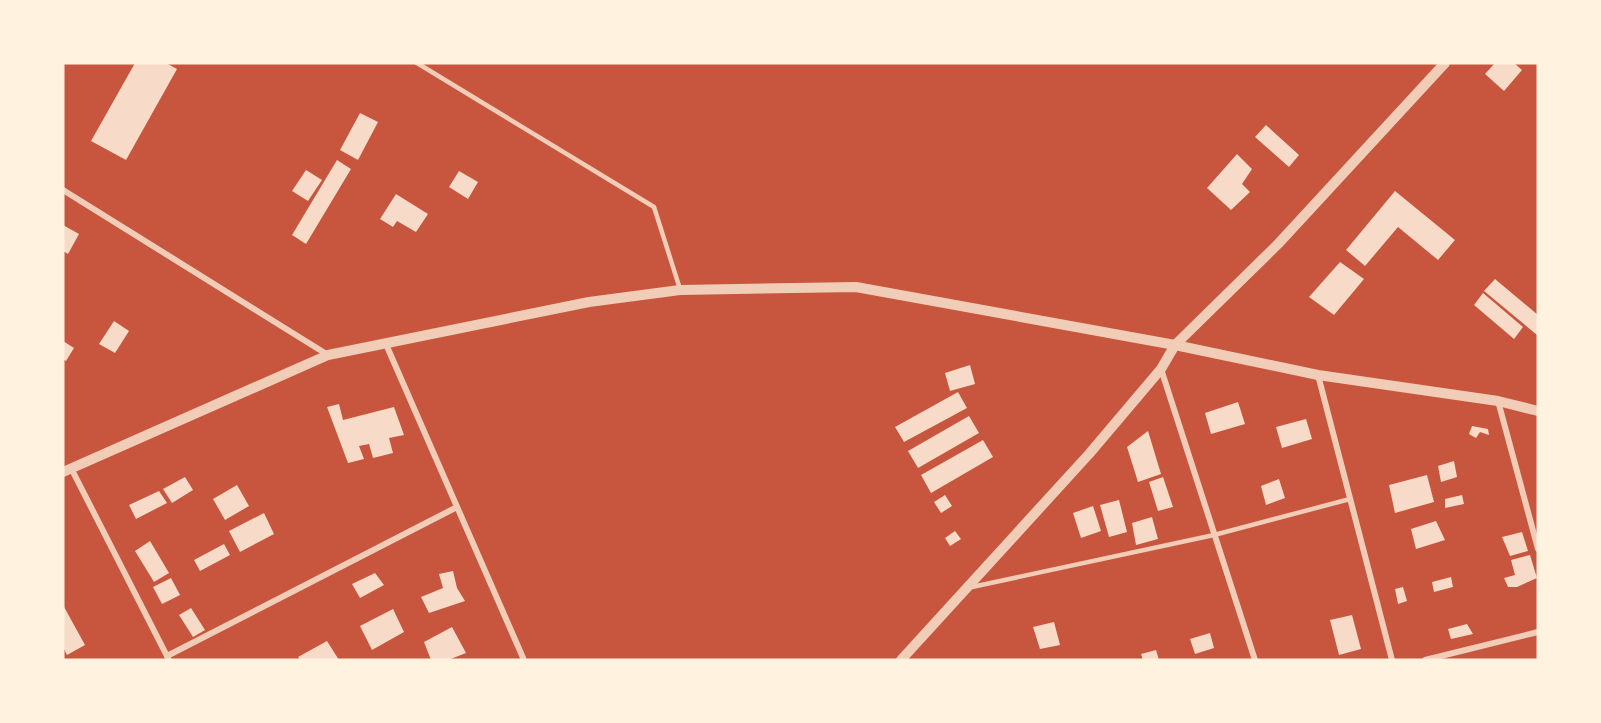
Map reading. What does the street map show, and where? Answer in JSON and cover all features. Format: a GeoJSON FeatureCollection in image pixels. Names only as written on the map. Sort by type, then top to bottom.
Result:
{"type":"FeatureCollection","features":[{"type":"Feature","properties":{"kind":"street"},"geometry":{"type":"LineString","coordinates":[[901,660],[1089,454],[1161,369],[1176,345],[1278,244],[1445,63]]}},
{"type":"Feature","properties":{"kind":"street"},"geometry":{"type":"LineString","coordinates":[[63,190],[328,355]]}},
{"type":"Feature","properties":{"kind":"street"},"geometry":{"type":"LineString","coordinates":[[457,507],[168,658],[67,470],[328,355],[589,302],[680,290],[856,287],[1176,345],[1318,375],[1498,401],[1538,411]]}},
{"type":"Feature","properties":{"kind":"street"},"geometry":{"type":"LineString","coordinates":[[385,342],[524,660]]}},
{"type":"Feature","properties":{"kind":"street"},"geometry":{"type":"LineString","coordinates":[[1161,369],[1255,660]]}},
{"type":"Feature","properties":{"kind":"street"},"geometry":{"type":"LineString","coordinates":[[895,660],[1161,369]]}},
{"type":"Feature","properties":{"kind":"street"},"geometry":{"type":"LineString","coordinates":[[1318,375],[1392,660]]}},
{"type":"Feature","properties":{"kind":"street"},"geometry":{"type":"LineString","coordinates":[[1498,401],[1538,549]]}},
{"type":"Feature","properties":{"kind":"street"},"geometry":{"type":"LineString","coordinates":[[1425,660],[1538,632]]}},
{"type":"Feature","properties":{"kind":"lane"},"geometry":{"type":"LineString","coordinates":[[417,63],[654,207],[680,290]]}},
{"type":"Feature","properties":{"kind":"lane"},"geometry":{"type":"LineString","coordinates":[[966,588],[1214,535],[1350,499]]}},
{"type":"Feature","properties":{"kind":"building"},"geometry":{"type":"Polygon","coordinates":[[[135,63],[166,63],[177,69],[126,160],[91,141],[135,63]]]}},
{"type":"Feature","properties":{"kind":"building"},"geometry":{"type":"Polygon","coordinates":[[[1495,63],[1514,63],[1522,70],[1504,91],[1485,74],[1495,63]]]}},
{"type":"Feature","properties":{"kind":"building"},"geometry":{"type":"Polygon","coordinates":[[[360,113],[378,122],[358,160],[340,150],[360,113]]]}},
{"type":"Feature","properties":{"kind":"building"},"geometry":{"type":"Polygon","coordinates":[[[1266,125],[1299,155],[1289,167],[1255,137],[1266,125]]]}},
{"type":"Feature","properties":{"kind":"building"},"geometry":{"type":"Polygon","coordinates":[[[1237,154],[1252,169],[1242,184],[1250,192],[1231,210],[1207,188],[1237,154]]]}},
{"type":"Feature","properties":{"kind":"building"},"geometry":{"type":"Polygon","coordinates":[[[337,160],[351,169],[306,244],[292,235],[337,160]]]}},
{"type":"Feature","properties":{"kind":"building"},"geometry":{"type":"Polygon","coordinates":[[[306,170],[322,180],[308,201],[292,191],[306,170]]]}},
{"type":"Feature","properties":{"kind":"building"},"geometry":{"type":"Polygon","coordinates":[[[459,171],[478,182],[468,199],[449,187],[459,171]]]}},
{"type":"Feature","properties":{"kind":"building"},"geometry":{"type":"Polygon","coordinates":[[[1395,191],[1455,240],[1438,260],[1398,227],[1365,266],[1346,250],[1395,191]]]}},
{"type":"Feature","properties":{"kind":"building"},"geometry":{"type":"Polygon","coordinates":[[[396,194],[428,214],[416,232],[397,221],[393,227],[380,219],[396,194]]]}},
{"type":"Feature","properties":{"kind":"building"},"geometry":{"type":"Polygon","coordinates":[[[63,225],[79,234],[68,254],[63,251],[63,225]]]}},
{"type":"Feature","properties":{"kind":"building"},"geometry":{"type":"Polygon","coordinates":[[[1340,262],[1364,279],[1334,315],[1309,297],[1340,262]]]}},
{"type":"Feature","properties":{"kind":"building"},"geometry":{"type":"Polygon","coordinates":[[[1495,279],[1538,315],[1537,335],[1484,291],[1495,279]]]}},
{"type":"Feature","properties":{"kind":"building"},"geometry":{"type":"Polygon","coordinates":[[[1483,293],[1523,327],[1514,339],[1474,305],[1483,293]]]}},
{"type":"Feature","properties":{"kind":"building"},"geometry":{"type":"Polygon","coordinates":[[[114,321],[129,331],[115,353],[99,344],[114,321]]]}},
{"type":"Feature","properties":{"kind":"building"},"geometry":{"type":"Polygon","coordinates":[[[63,341],[74,348],[66,361],[63,359],[63,341]]]}},
{"type":"Feature","properties":{"kind":"building"},"geometry":{"type":"Polygon","coordinates":[[[970,365],[975,384],[950,391],[945,373],[970,365]]]}},
{"type":"Feature","properties":{"kind":"building"},"geometry":{"type":"Polygon","coordinates":[[[958,392],[967,408],[904,442],[895,427],[958,392]]]}},
{"type":"Feature","properties":{"kind":"building"},"geometry":{"type":"Polygon","coordinates":[[[1238,402],[1245,424],[1211,434],[1205,413],[1238,402]]]}},
{"type":"Feature","properties":{"kind":"building"},"geometry":{"type":"Polygon","coordinates":[[[339,404],[343,420],[394,407],[404,435],[389,438],[393,453],[373,458],[369,444],[359,446],[364,459],[348,463],[327,407],[339,404]]]}},
{"type":"Feature","properties":{"kind":"building"},"geometry":{"type":"Polygon","coordinates":[[[969,416],[979,433],[918,468],[908,451],[969,416]]]}},
{"type":"Feature","properties":{"kind":"building"},"geometry":{"type":"Polygon","coordinates":[[[1306,419],[1312,439],[1282,448],[1276,427],[1306,419]]]}},
{"type":"Feature","properties":{"kind":"building"},"geometry":{"type":"Polygon","coordinates":[[[1472,426],[1488,429],[1489,435],[1480,432],[1476,438],[1469,434],[1472,426]]]}},
{"type":"Feature","properties":{"kind":"building"},"geometry":{"type":"Polygon","coordinates":[[[1148,431],[1161,474],[1138,482],[1127,447],[1148,431]]]}},
{"type":"Feature","properties":{"kind":"building"},"geometry":{"type":"Polygon","coordinates":[[[983,440],[993,457],[931,493],[921,475],[983,440]]]}},
{"type":"Feature","properties":{"kind":"building"},"geometry":{"type":"Polygon","coordinates":[[[1454,461],[1457,477],[1441,482],[1438,466],[1454,461]]]}},
{"type":"Feature","properties":{"kind":"building"},"geometry":{"type":"Polygon","coordinates":[[[1427,475],[1434,502],[1395,513],[1389,485],[1427,475]]]}},
{"type":"Feature","properties":{"kind":"building"},"geometry":{"type":"Polygon","coordinates":[[[185,477],[193,490],[172,503],[163,489],[185,477]]]}},
{"type":"Feature","properties":{"kind":"building"},"geometry":{"type":"Polygon","coordinates":[[[1163,477],[1173,507],[1158,511],[1149,482],[1163,477]]]}},
{"type":"Feature","properties":{"kind":"building"},"geometry":{"type":"Polygon","coordinates":[[[1279,479],[1285,498],[1266,505],[1261,486],[1279,479]]]}},
{"type":"Feature","properties":{"kind":"building"},"geometry":{"type":"Polygon","coordinates":[[[237,485],[249,506],[225,520],[213,499],[237,485]]]}},
{"type":"Feature","properties":{"kind":"building"},"geometry":{"type":"Polygon","coordinates":[[[159,491],[167,503],[136,519],[129,505],[159,491]]]}},
{"type":"Feature","properties":{"kind":"building"},"geometry":{"type":"Polygon","coordinates":[[[945,495],[952,506],[941,513],[934,502],[945,495]]]}},
{"type":"Feature","properties":{"kind":"building"},"geometry":{"type":"Polygon","coordinates":[[[1462,495],[1464,504],[1445,508],[1445,499],[1462,495]]]}},
{"type":"Feature","properties":{"kind":"building"},"geometry":{"type":"Polygon","coordinates":[[[1119,500],[1127,532],[1109,537],[1100,505],[1119,500]]]}},
{"type":"Feature","properties":{"kind":"building"},"geometry":{"type":"Polygon","coordinates":[[[1093,506],[1101,531],[1081,538],[1073,513],[1093,506]]]}},
{"type":"Feature","properties":{"kind":"building"},"geometry":{"type":"Polygon","coordinates":[[[264,513],[274,534],[240,552],[229,531],[264,513]]]}},
{"type":"Feature","properties":{"kind":"building"},"geometry":{"type":"Polygon","coordinates":[[[1152,517],[1158,539],[1136,545],[1132,523],[1152,517]]]}},
{"type":"Feature","properties":{"kind":"building"},"geometry":{"type":"Polygon","coordinates":[[[1436,521],[1445,540],[1416,549],[1411,529],[1436,521]]]}},
{"type":"Feature","properties":{"kind":"building"},"geometry":{"type":"Polygon","coordinates":[[[955,531],[961,539],[950,546],[945,538],[955,531]]]}},
{"type":"Feature","properties":{"kind":"building"},"geometry":{"type":"Polygon","coordinates":[[[1522,532],[1528,551],[1510,556],[1502,537],[1522,532]]]}},
{"type":"Feature","properties":{"kind":"building"},"geometry":{"type":"Polygon","coordinates":[[[150,541],[169,573],[154,582],[135,551],[150,541]]]}},
{"type":"Feature","properties":{"kind":"building"},"geometry":{"type":"Polygon","coordinates":[[[224,544],[230,555],[200,571],[194,560],[224,544]]]}},
{"type":"Feature","properties":{"kind":"building"},"geometry":{"type":"Polygon","coordinates":[[[1530,555],[1537,578],[1517,587],[1508,587],[1504,578],[1515,575],[1511,560],[1530,555]]]}},
{"type":"Feature","properties":{"kind":"building"},"geometry":{"type":"Polygon","coordinates":[[[453,571],[457,588],[465,601],[429,613],[421,597],[443,588],[439,574],[453,571]]]}},
{"type":"Feature","properties":{"kind":"building"},"geometry":{"type":"Polygon","coordinates":[[[375,573],[384,585],[360,598],[352,584],[375,573]]]}},
{"type":"Feature","properties":{"kind":"building"},"geometry":{"type":"Polygon","coordinates":[[[1451,577],[1453,587],[1434,592],[1432,582],[1451,577]]]}},
{"type":"Feature","properties":{"kind":"building"},"geometry":{"type":"Polygon","coordinates":[[[171,578],[180,595],[162,604],[153,587],[171,578]]]}},
{"type":"Feature","properties":{"kind":"building"},"geometry":{"type":"Polygon","coordinates":[[[1403,587],[1407,601],[1398,604],[1395,589],[1403,587]]]}},
{"type":"Feature","properties":{"kind":"building"},"geometry":{"type":"Polygon","coordinates":[[[63,605],[85,645],[67,655],[63,647],[63,605]]]}},
{"type":"Feature","properties":{"kind":"building"},"geometry":{"type":"Polygon","coordinates":[[[191,608],[205,630],[193,637],[179,615],[191,608]]]}},
{"type":"Feature","properties":{"kind":"building"},"geometry":{"type":"Polygon","coordinates":[[[393,609],[404,632],[372,650],[360,626],[393,609]]]}},
{"type":"Feature","properties":{"kind":"building"},"geometry":{"type":"Polygon","coordinates":[[[1352,615],[1361,649],[1339,655],[1330,620],[1352,615]]]}},
{"type":"Feature","properties":{"kind":"building"},"geometry":{"type":"Polygon","coordinates":[[[1054,622],[1060,645],[1040,649],[1033,627],[1054,622]]]}},
{"type":"Feature","properties":{"kind":"building"},"geometry":{"type":"Polygon","coordinates":[[[1467,624],[1473,634],[1451,639],[1448,629],[1467,624]]]}},
{"type":"Feature","properties":{"kind":"building"},"geometry":{"type":"Polygon","coordinates":[[[452,627],[466,653],[448,660],[431,660],[424,642],[452,627]]]}},
{"type":"Feature","properties":{"kind":"building"},"geometry":{"type":"Polygon","coordinates":[[[1210,633],[1214,648],[1195,654],[1190,639],[1210,633]]]}},
{"type":"Feature","properties":{"kind":"building"},"geometry":{"type":"Polygon","coordinates":[[[327,641],[339,660],[300,660],[298,657],[327,641]]]}},
{"type":"Feature","properties":{"kind":"building"},"geometry":{"type":"Polygon","coordinates":[[[1156,650],[1159,660],[1143,660],[1141,654],[1156,650]]]}}]}
